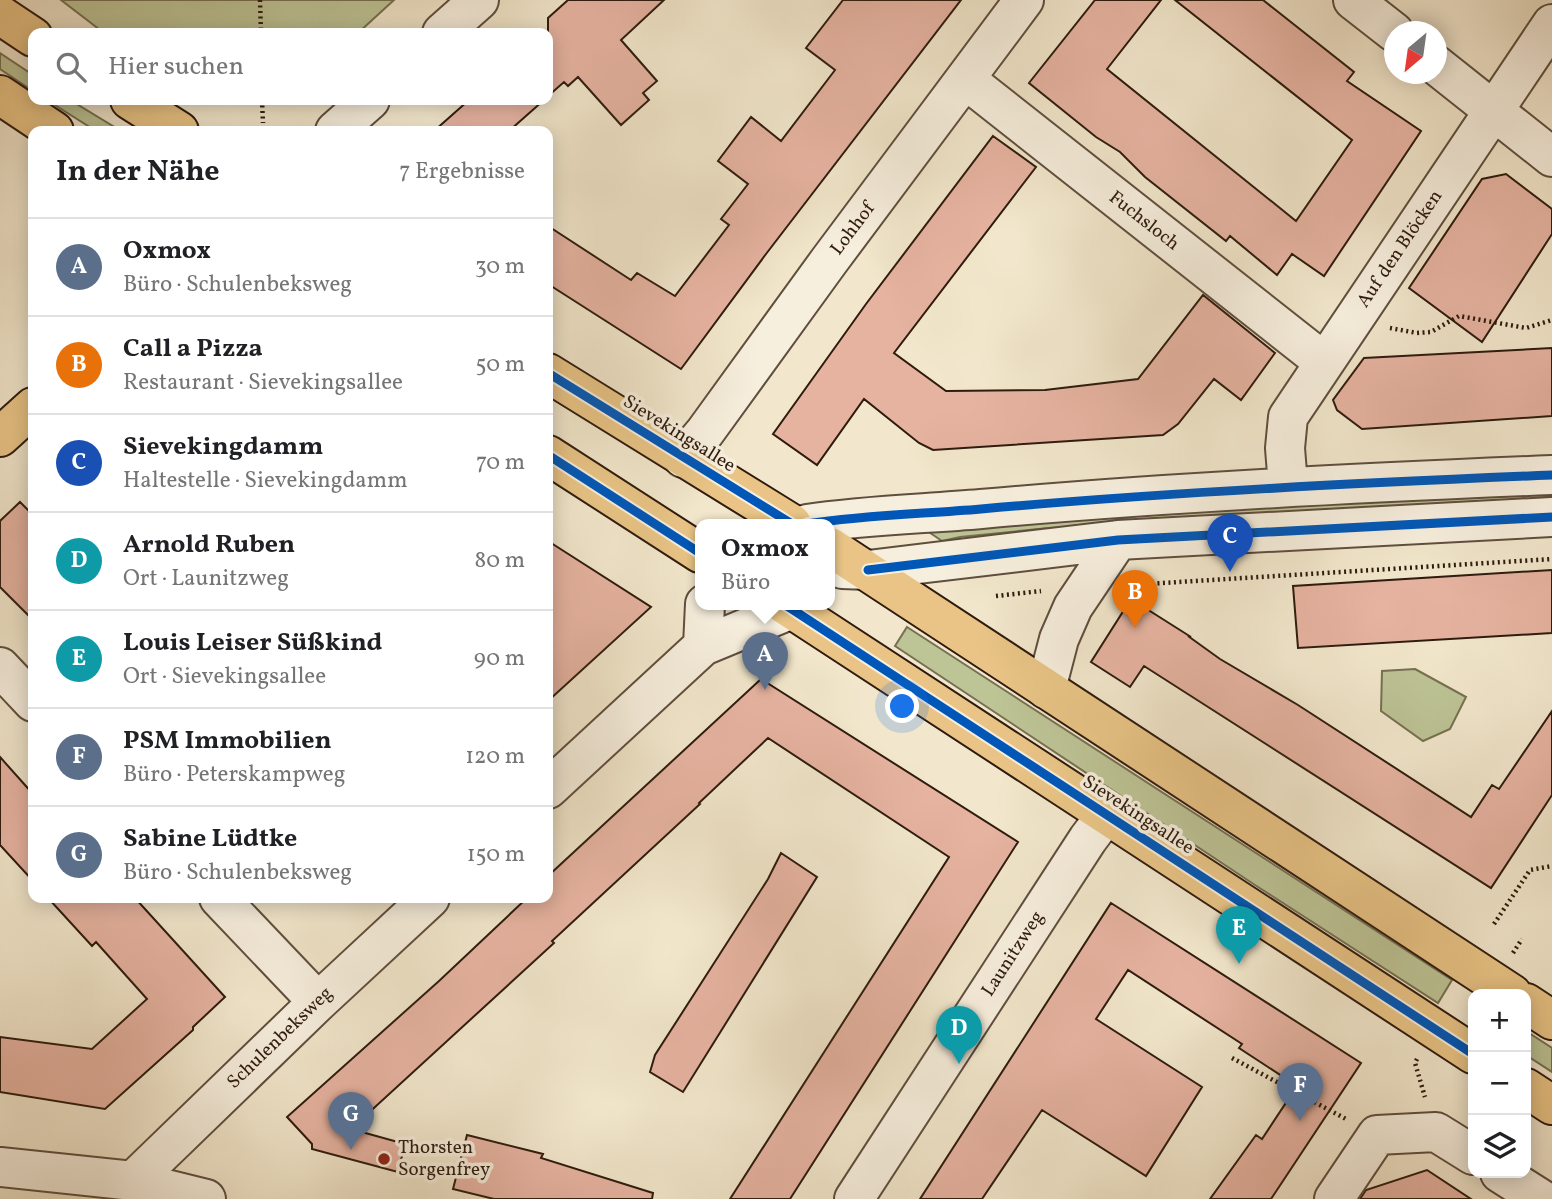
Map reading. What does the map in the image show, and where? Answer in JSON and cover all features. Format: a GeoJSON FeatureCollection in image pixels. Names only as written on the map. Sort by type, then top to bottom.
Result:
{"type":"FeatureCollection","features":[{"type":"Feature","properties":{"kind":"main road"},"geometry":{"type":"LineString","coordinates":[[0,15],[28,34]]}},
{"type":"Feature","properties":{"kind":"main road"},"geometry":{"type":"LineString","coordinates":[[0,95],[46,126]]}},
{"type":"Feature","properties":{"kind":"main road"},"geometry":{"type":"LineString","coordinates":[[138,105],[170,126]]}},
{"type":"Feature","properties":{"kind":"main road","name":"Sievekingsallee"},"geometry":{"type":"LineString","coordinates":[[553,376],[784,519]]}},
{"type":"Feature","properties":{"kind":"main road"},"geometry":{"type":"LineString","coordinates":[[0,438],[28,412]]}},
{"type":"Feature","properties":{"kind":"main road"},"geometry":{"type":"LineString","coordinates":[[553,458],[695,550]]}},
{"type":"Feature","properties":{"kind":"main road"},"geometry":{"type":"LineString","coordinates":[[835,550],[1504,989]]}},
{"type":"Feature","properties":{"kind":"main road","name":"Sievekingsallee"},"geometry":{"type":"LineString","coordinates":[[793,610],[1470,1052]]}},
{"type":"Feature","properties":{"kind":"main road"},"geometry":{"type":"LineString","coordinates":[[1531,1006],[1552,1020]]}},
{"type":"Feature","properties":{"kind":"main road"},"geometry":{"type":"LineString","coordinates":[[1531,1091],[1552,1105]]}},
{"type":"Feature","properties":{"kind":"street"},"geometry":{"type":"LineString","coordinates":[[448,28],[479,0]]}},
{"type":"Feature","properties":{"kind":"street","name":"Lohhof"},"geometry":{"type":"LineString","coordinates":[[683,458],[705,432],[1024,0]]}},
{"type":"Feature","properties":{"kind":"street"},"geometry":{"type":"LineString","coordinates":[[1353,0],[1384,24]]}},
{"type":"Feature","properties":{"kind":"street","name":"Auf den Blöcken"},"geometry":{"type":"LineString","coordinates":[[1288,486],[1285,448],[1288,417],[1552,24]]}},
{"type":"Feature","properties":{"kind":"street"},"geometry":{"type":"LineString","coordinates":[[1447,73],[1552,157]]}},
{"type":"Feature","properties":{"kind":"street","name":"Fuchsloch"},"geometry":{"type":"LineString","coordinates":[[965,79],[1324,362]]}},
{"type":"Feature","properties":{"kind":"street"},"geometry":{"type":"LineString","coordinates":[[341,126],[364,105]]}},
{"type":"Feature","properties":{"kind":"street"},"geometry":{"type":"LineString","coordinates":[[835,520],[1288,486],[1552,475]]}},
{"type":"Feature","properties":{"kind":"street"},"geometry":{"type":"LineString","coordinates":[[835,568],[868,570],[1118,540],[1552,517]]}},
{"type":"Feature","properties":{"kind":"street"},"geometry":{"type":"LineString","coordinates":[[1046,690],[1059,639],[1073,607],[1118,540]]}},
{"type":"Feature","properties":{"kind":"street"},"geometry":{"type":"LineString","coordinates":[[703,646],[705,610]]}},
{"type":"Feature","properties":{"kind":"street"},"geometry":{"type":"LineString","coordinates":[[553,784],[703,646],[781,610]]}},
{"type":"Feature","properties":{"kind":"street"},"geometry":{"type":"LineString","coordinates":[[0,667],[28,697]]}},
{"type":"Feature","properties":{"kind":"street","name":"Launitzweg"},"geometry":{"type":"LineString","coordinates":[[854,1199],[1080,850],[1106,815]]}},
{"type":"Feature","properties":{"kind":"street"},"geometry":{"type":"LineString","coordinates":[[224,903],[317,1002]]}},
{"type":"Feature","properties":{"kind":"street","name":"Schulenbeksweg"},"geometry":{"type":"LineString","coordinates":[[133,1181],[317,1002],[425,903]]}},
{"type":"Feature","properties":{"kind":"street"},"geometry":{"type":"LineString","coordinates":[[1334,1199],[1377,1135],[1436,1132],[1468,1152]]}},
{"type":"Feature","properties":{"kind":"street"},"geometry":{"type":"LineString","coordinates":[[0,1167],[133,1181],[206,1199]]}},
{"type":"Feature","properties":{"kind":"street"},"geometry":{"type":"LineString","coordinates":[[1508,1178],[1541,1199]]}},
{"type":"Feature","properties":{"kind":"path"},"geometry":{"type":"LineString","coordinates":[[260,0],[261,28]]}},
{"type":"Feature","properties":{"kind":"path"},"geometry":{"type":"LineString","coordinates":[[262,105],[263,123]]}},
{"type":"Feature","properties":{"kind":"path"},"geometry":{"type":"LineString","coordinates":[[1358,311],[1387,327],[1416,333],[1431,332],[1460,316],[1526,328],[1552,320]]}},
{"type":"Feature","properties":{"kind":"path"},"geometry":{"type":"LineString","coordinates":[[996,596],[1084,587],[1552,559]]}},
{"type":"Feature","properties":{"kind":"path"},"geometry":{"type":"LineString","coordinates":[[1494,924],[1530,870],[1552,866]]}},
{"type":"Feature","properties":{"kind":"path"},"geometry":{"type":"LineString","coordinates":[[1232,1058],[1377,1135]]}},
{"type":"Feature","properties":{"kind":"green space"},"geometry":{"type":"Polygon","coordinates":[[[61,0],[394,0],[363,28],[97,28],[61,0]]]}},
{"type":"Feature","properties":{"kind":"green space"},"geometry":{"type":"Polygon","coordinates":[[[0,53],[28,72],[28,88],[0,69],[0,53]]]}},
{"type":"Feature","properties":{"kind":"green space"},"geometry":{"type":"Polygon","coordinates":[[[55,105],[78,105],[113,126],[88,126],[55,105]]]}},
{"type":"Feature","properties":{"kind":"green space"},"geometry":{"type":"Polygon","coordinates":[[[1552,490],[1552,501],[1049,528],[942,541],[923,528],[1552,490]]]}},
{"type":"Feature","properties":{"kind":"green space"},"geometry":{"type":"Polygon","coordinates":[[[907,627],[1452,980],[1438,1003],[895,646],[907,627]]]}},
{"type":"Feature","properties":{"kind":"green space"},"geometry":{"type":"Polygon","coordinates":[[[1415,669],[1466,697],[1450,729],[1423,741],[1381,711],[1382,671],[1415,669]]]}},
{"type":"Feature","properties":{"kind":"green space"},"geometry":{"type":"Polygon","coordinates":[[[1531,1034],[1552,1048],[1552,1072],[1531,1058],[1531,1034]]]}},
{"type":"Feature","properties":{"kind":"building"},"geometry":{"type":"Polygon","coordinates":[[[568,0],[664,0],[621,40],[657,81],[643,93],[649,100],[621,125],[578,77],[568,86],[564,82],[553,92],[553,28],[548,28],[548,18],[568,0]]]}},
{"type":"Feature","properties":{"kind":"building"},"geometry":{"type":"Polygon","coordinates":[[[843,0],[961,0],[681,369],[553,287],[553,229],[631,280],[637,273],[675,296],[729,225],[721,219],[748,184],[718,161],[751,117],[781,141],[835,70],[806,48],[843,0]]]}},
{"type":"Feature","properties":{"kind":"building"},"geometry":{"type":"Polygon","coordinates":[[[1095,0],[1161,0],[1107,69],[1296,221],[1352,140],[1175,0],[1263,0],[1354,72],[1347,81],[1421,131],[1324,276],[1292,254],[1277,275],[1230,236],[1226,241],[1145,177],[1120,152],[1096,137],[1029,83],[1095,0]]]}},
{"type":"Feature","properties":{"kind":"building"},"geometry":{"type":"Polygon","coordinates":[[[463,105],[538,105],[515,126],[440,126],[463,105]]]}},
{"type":"Feature","properties":{"kind":"building"},"geometry":{"type":"Polygon","coordinates":[[[993,136],[1036,167],[894,353],[946,391],[1045,390],[1138,379],[1203,295],[1275,353],[1241,400],[1214,379],[1178,424],[1163,435],[933,450],[919,443],[864,399],[817,465],[773,434],[866,304],[993,136]]]}},
{"type":"Feature","properties":{"kind":"building"},"geometry":{"type":"Polygon","coordinates":[[[1506,174],[1552,209],[1552,234],[1482,342],[1409,288],[1482,179],[1506,174]]]}},
{"type":"Feature","properties":{"kind":"building"},"geometry":{"type":"Polygon","coordinates":[[[1552,348],[1552,416],[1362,429],[1337,410],[1333,400],[1364,358],[1552,348]]]}},
{"type":"Feature","properties":{"kind":"building"},"geometry":{"type":"Polygon","coordinates":[[[20,502],[28,510],[28,615],[0,587],[0,521],[20,502]]]}},
{"type":"Feature","properties":{"kind":"building"},"geometry":{"type":"Polygon","coordinates":[[[553,544],[651,607],[553,696],[553,544]]]}},
{"type":"Feature","properties":{"kind":"building"},"geometry":{"type":"Polygon","coordinates":[[[1552,570],[1552,633],[1298,648],[1293,586],[1552,570]]]}},
{"type":"Feature","properties":{"kind":"building"},"geometry":{"type":"Polygon","coordinates":[[[1131,599],[1220,659],[1298,705],[1471,817],[1492,785],[1499,789],[1552,711],[1552,795],[1491,888],[1144,666],[1130,687],[1091,662],[1131,599]]]}},
{"type":"Feature","properties":{"kind":"building"},"geometry":{"type":"Polygon","coordinates":[[[761,679],[1018,842],[790,1199],[730,1199],[949,857],[768,738],[552,941],[554,943],[351,1129],[405,1144],[398,1172],[312,1149],[312,1144],[287,1117],[522,903],[553,903],[553,871],[761,679]]]}},
{"type":"Feature","properties":{"kind":"building"},"geometry":{"type":"Polygon","coordinates":[[[0,757],[28,788],[28,876],[0,845],[0,757]]]}},
{"type":"Feature","properties":{"kind":"building"},"geometry":{"type":"Polygon","coordinates":[[[781,853],[817,877],[683,1092],[650,1072],[655,1055],[768,879],[781,853]]]}},
{"type":"Feature","properties":{"kind":"building"},"geometry":{"type":"Polygon","coordinates":[[[53,903],[140,903],[225,997],[193,1030],[105,1109],[0,1092],[0,1037],[92,1049],[147,999],[96,942],[92,946],[53,903]]]}},
{"type":"Feature","properties":{"kind":"building"},"geometry":{"type":"Polygon","coordinates":[[[1111,903],[1361,1063],[1271,1199],[1210,1199],[1256,1135],[1262,1139],[1297,1086],[1239,1048],[1242,1044],[1128,970],[1096,1019],[1202,1087],[1146,1176],[1042,1110],[982,1199],[920,1199],[1111,903]]]}},
{"type":"Feature","properties":{"kind":"building"},"geometry":{"type":"Polygon","coordinates":[[[467,1135],[543,1154],[541,1158],[653,1193],[652,1199],[494,1199],[453,1189],[467,1135]]]}},
{"type":"Feature","properties":{"kind":"building"},"geometry":{"type":"Polygon","coordinates":[[[1427,1170],[1471,1199],[1360,1199],[1366,1190],[1427,1170]]]}},
{"type":"Feature","properties":{"kind":"cycle path"},"geometry":{"type":"LineString","coordinates":[[553,376],[784,519]]}},
{"type":"Feature","properties":{"kind":"cycle path"},"geometry":{"type":"LineString","coordinates":[[553,458],[695,550]]}},
{"type":"Feature","properties":{"kind":"cycle path"},"geometry":{"type":"LineString","coordinates":[[835,520],[1195,493],[1552,475]]}},
{"type":"Feature","properties":{"kind":"cycle path"},"geometry":{"type":"LineString","coordinates":[[868,570],[1118,540],[1552,517]]}},
{"type":"Feature","properties":{"kind":"cycle path"},"geometry":{"type":"LineString","coordinates":[[793,610],[1470,1052]]}},
{"type":"Feature","properties":{"kind":"place","name":"Sievekingdamm"},"geometry":{"type":"Point","coordinates":[1230,572]}},
{"type":"Feature","properties":{"kind":"place","name":"Call a Pizza"},"geometry":{"type":"Point","coordinates":[1135,628]}},
{"type":"Feature","properties":{"kind":"place","name":"Oxmox"},"geometry":{"type":"Point","coordinates":[765,690]}},
{"type":"Feature","properties":{"kind":"place","name":"Louis Leiser Süßkind"},"geometry":{"type":"Point","coordinates":[1239,964]}},
{"type":"Feature","properties":{"kind":"place","name":"Arnold Ruben"},"geometry":{"type":"Point","coordinates":[959,1064]}},
{"type":"Feature","properties":{"kind":"place","name":"PSM Immobilien"},"geometry":{"type":"Point","coordinates":[1300,1121]}},
{"type":"Feature","properties":{"kind":"place","name":"Sabine Lüdtke"},"geometry":{"type":"Point","coordinates":[351,1150]}},
{"type":"Feature","properties":{"kind":"place","name":"Thorsten Sorgenfrey"},"geometry":{"type":"Point","coordinates":[384,1159]}}]}
